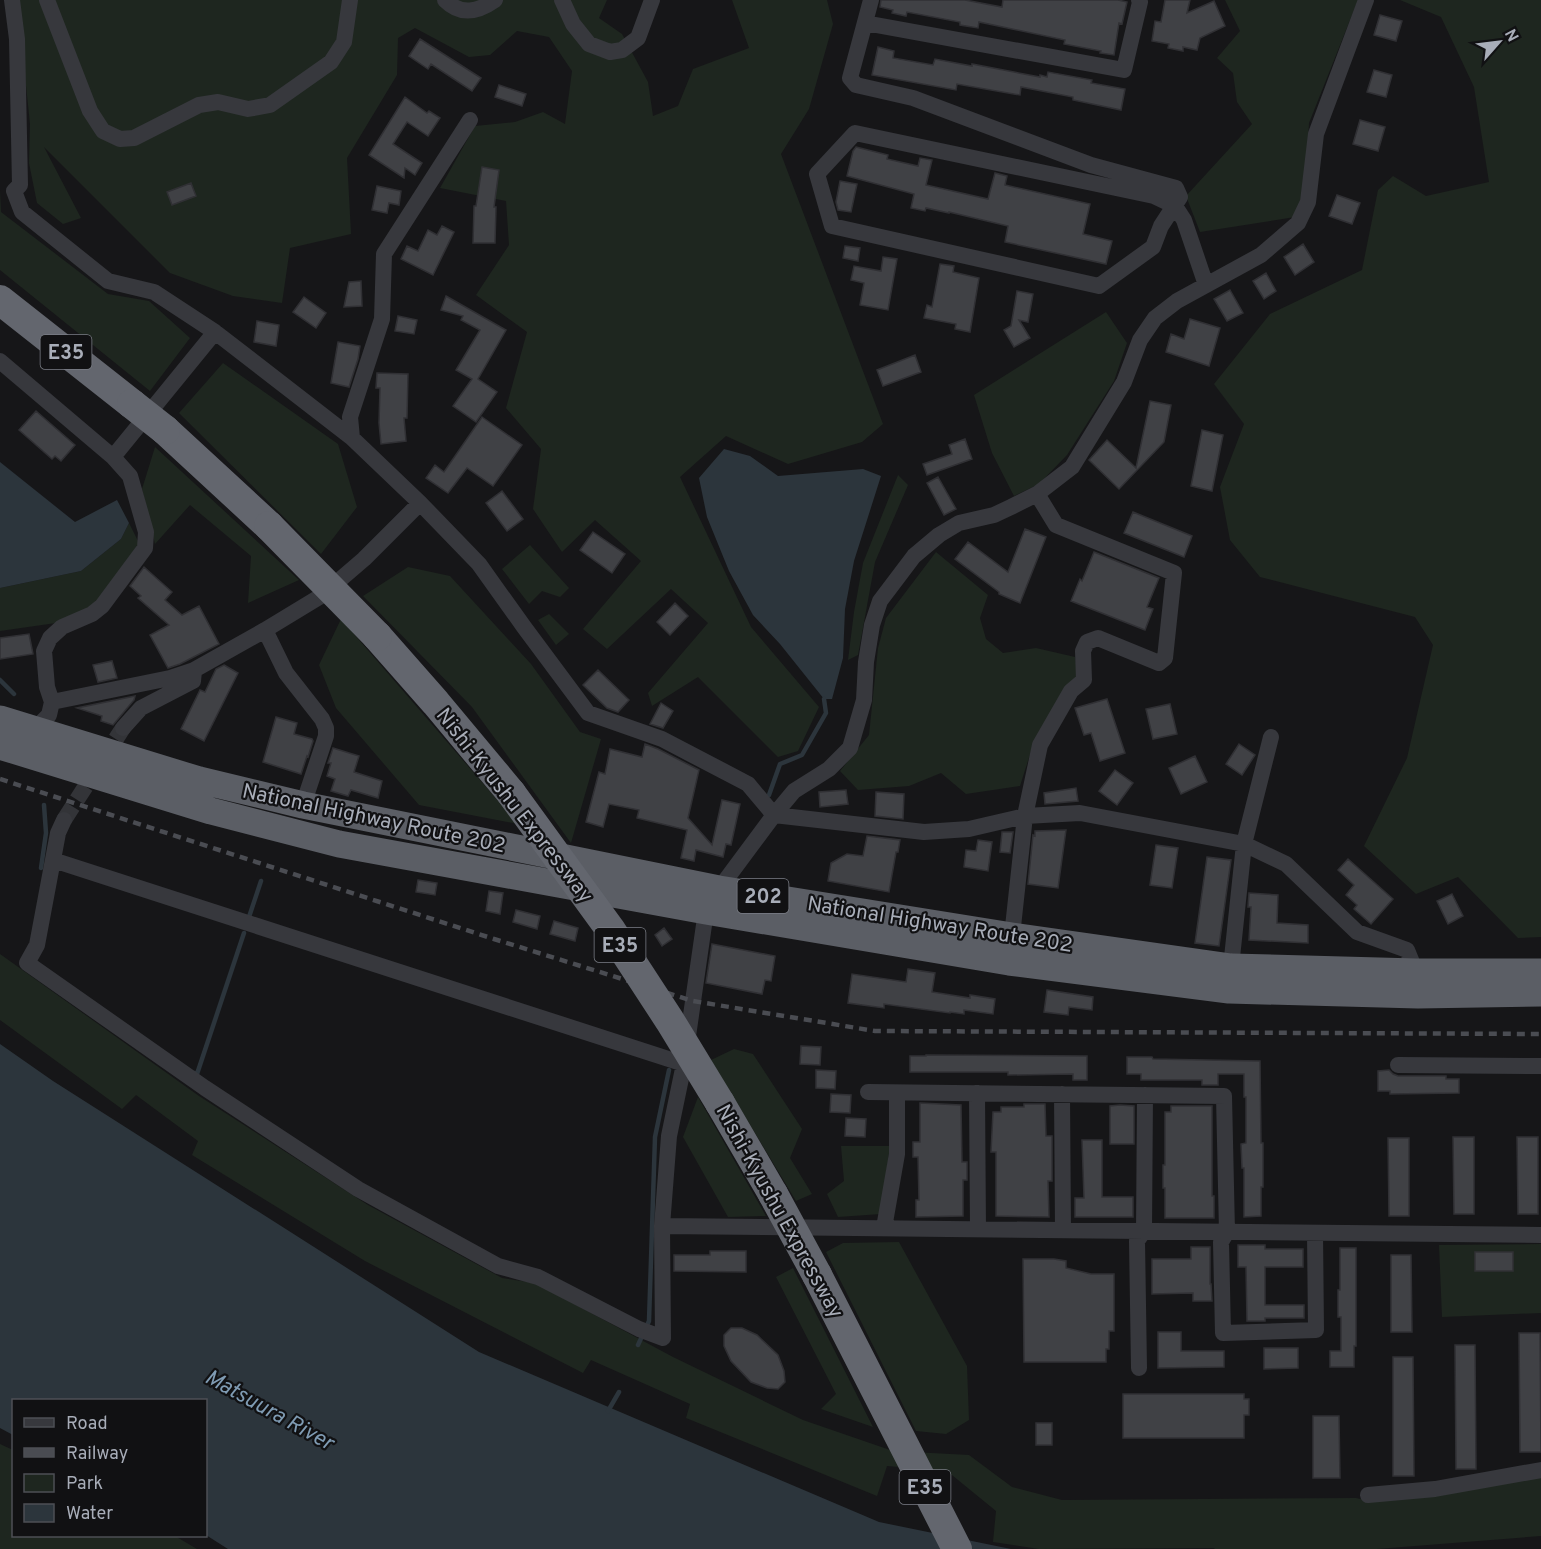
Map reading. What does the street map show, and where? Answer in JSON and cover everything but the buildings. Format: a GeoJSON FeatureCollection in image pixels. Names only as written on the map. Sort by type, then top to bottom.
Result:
{"type":"FeatureCollection","features":[{"type":"Feature","properties":{"kind":"highway","name":"Nishi-Kyushu Expressway"},"geometry":{"type":"LineString","coordinates":[[0,300],[165,430],[269,525],[377,636],[511,793],[610,929],[720,1103],[817,1275],[957,1549]]}},
{"type":"Feature","properties":{"kind":"highway","name":"National Highway Route 202"},"geometry":{"type":"LineString","coordinates":[[0,719],[199,780],[712,900],[1009,962],[1229,990],[1418,995],[1541,993]]}},
{"type":"Feature","properties":{"kind":"highway","name":"National Highway Route 202"},"geometry":{"type":"LineString","coordinates":[[0,746],[210,811],[339,844],[712,900],[1012,936],[1231,967],[1416,972],[1541,972]]}},
{"type":"Feature","properties":{"kind":"street"},"geometry":{"type":"LineString","coordinates":[[12,0],[17,39],[20,185],[14,191],[22,212],[108,281],[154,292],[215,332],[352,438],[479,564],[588,713],[662,739],[748,784],[774,815],[924,832],[969,830],[1024,816],[1080,813],[1244,844],[1286,864],[1357,932],[1407,950],[1416,972]]}},
{"type":"Feature","properties":{"kind":"street"},"geometry":{"type":"LineString","coordinates":[[47,0],[90,111],[103,131],[120,139],[134,138],[199,105],[218,102],[248,109],[270,105],[331,62],[344,42],[350,0]]}},
{"type":"Feature","properties":{"kind":"street"},"geometry":{"type":"LineString","coordinates":[[445,0],[452,7],[469,11],[486,6],[495,0]]}},
{"type":"Feature","properties":{"kind":"street"},"geometry":{"type":"LineString","coordinates":[[562,0],[573,24],[589,44],[610,52],[622,50],[638,38],[652,0]]}},
{"type":"Feature","properties":{"kind":"street"},"geometry":{"type":"LineString","coordinates":[[871,0],[850,78],[856,85],[913,98],[1091,165],[1176,188],[1180,197],[1174,206],[1161,226],[1154,247],[1099,286],[832,226],[817,174],[855,133],[1154,196],[1174,206],[1184,220],[1206,285]]}},
{"type":"Feature","properties":{"kind":"street"},"geometry":{"type":"LineString","coordinates":[[864,23],[1124,70],[1140,2],[1138,0]]}},
{"type":"Feature","properties":{"kind":"street"},"geometry":{"type":"LineString","coordinates":[[64,820],[58,833],[37,945],[27,963],[205,1088],[358,1189],[498,1266],[538,1277],[663,1338],[662,1226],[669,1136],[684,1064],[712,900],[794,791],[829,769],[850,748],[864,700],[866,662],[872,625],[880,601],[914,556],[939,535],[959,523],[994,515],[1037,494],[1071,467],[1124,382],[1140,340],[1155,318],[1177,301],[1261,255],[1298,223],[1308,202],[1316,134],[1366,0]]}},
{"type":"Feature","properties":{"kind":"street"},"geometry":{"type":"LineString","coordinates":[[352,438],[350,417],[382,319],[384,254],[470,120]]}},
{"type":"Feature","properties":{"kind":"street"},"geometry":{"type":"LineString","coordinates":[[113,457],[215,332]]}},
{"type":"Feature","properties":{"kind":"street"},"geometry":{"type":"LineString","coordinates":[[0,361],[113,457],[129,476],[146,532],[145,548],[102,606],[92,614],[62,627],[50,638],[44,651],[47,687],[52,702],[49,715],[35,729],[28,755]]}},
{"type":"Feature","properties":{"kind":"street"},"geometry":{"type":"LineString","coordinates":[[1012,936],[1024,816],[1040,746],[1071,691],[1084,680],[1083,651],[1087,642],[1098,638],[1159,663],[1165,658],[1174,573],[1056,525],[1037,494]]}},
{"type":"Feature","properties":{"kind":"street"},"geometry":{"type":"LineString","coordinates":[[52,702],[170,678],[194,670],[321,596],[364,559],[420,503]]}},
{"type":"Feature","properties":{"kind":"street"},"geometry":{"type":"LineString","coordinates":[[265,630],[286,673],[322,719],[326,728],[326,736],[303,805]]}},
{"type":"Feature","properties":{"kind":"street"},"geometry":{"type":"LineString","coordinates":[[123,728],[141,708],[193,681],[194,670]]}},
{"type":"Feature","properties":{"kind":"street"},"geometry":{"type":"LineString","coordinates":[[1231,967],[1244,844],[1271,737]]}},
{"type":"Feature","properties":{"kind":"street"},"geometry":{"type":"LineString","coordinates":[[53,860],[684,1064]]}},
{"type":"Feature","properties":{"kind":"street"},"geometry":{"type":"LineString","coordinates":[[1398,1065],[1541,1066]]}},
{"type":"Feature","properties":{"kind":"street"},"geometry":{"type":"LineString","coordinates":[[868,1092],[1224,1096],[1227,1232],[1221,1242],[1223,1334],[1316,1330],[1315,1233]]}},
{"type":"Feature","properties":{"kind":"street"},"geometry":{"type":"LineString","coordinates":[[884,1228],[897,1154],[897,1093]]}},
{"type":"Feature","properties":{"kind":"street"},"geometry":{"type":"LineString","coordinates":[[977,1093],[978,1229]]}},
{"type":"Feature","properties":{"kind":"street"},"geometry":{"type":"LineString","coordinates":[[1062,1094],[1064,1230]]}},
{"type":"Feature","properties":{"kind":"street"},"geometry":{"type":"LineString","coordinates":[[1139,1368],[1137,1241],[1144,1231],[1145,1095]]}},
{"type":"Feature","properties":{"kind":"street"},"geometry":{"type":"LineString","coordinates":[[662,1226],[1541,1235]]}},
{"type":"Feature","properties":{"kind":"street"},"geometry":{"type":"LineString","coordinates":[[1368,1495],[1435,1489],[1541,1470]]}},
{"type":"Feature","properties":{"kind":"green space"},"geometry":{"type":"Polygon","coordinates":[[[17,0],[607,0],[599,18],[622,34],[648,82],[653,116],[678,106],[693,69],[749,48],[732,0],[827,0],[833,24],[809,109],[781,154],[883,424],[862,442],[788,464],[726,436],[680,477],[751,627],[819,707],[798,751],[778,757],[698,677],[652,706],[648,693],[708,623],[671,589],[607,649],[583,629],[641,561],[595,520],[562,552],[533,509],[541,449],[506,408],[527,332],[476,295],[509,245],[506,201],[440,188],[475,126],[515,122],[543,112],[565,124],[572,71],[549,37],[517,31],[490,55],[469,57],[415,28],[398,38],[397,75],[347,158],[351,234],[290,248],[282,303],[233,296],[170,273],[44,147],[81,218],[63,224],[37,203],[29,163],[30,124],[17,0]]]}},
{"type":"Feature","properties":{"kind":"green space"},"geometry":{"type":"Polygon","coordinates":[[[1225,0],[1358,0],[1309,123],[1305,197],[1295,217],[1200,232],[1186,196],[1252,124],[1237,102],[1233,73],[1217,58],[1240,31],[1225,0]]]}},
{"type":"Feature","properties":{"kind":"green space"},"geometry":{"type":"Polygon","coordinates":[[[1400,0],[1541,0],[1541,937],[1518,938],[1458,877],[1416,894],[1364,846],[1407,758],[1433,645],[1415,617],[1260,577],[1230,540],[1220,487],[1244,424],[1214,384],[1270,314],[1362,270],[1378,190],[1393,176],[1426,196],[1489,182],[1474,87],[1441,17],[1400,0]]]}},
{"type":"Feature","properties":{"kind":"green space"},"geometry":{"type":"Polygon","coordinates":[[[0,190],[1,212],[108,294],[149,301],[190,338],[150,391],[0,270],[0,190]]]}},
{"type":"Feature","properties":{"kind":"green space"},"geometry":{"type":"Polygon","coordinates":[[[1106,312],[1127,343],[1114,381],[1067,455],[1039,484],[1014,496],[992,453],[974,395],[1106,312]]]}},
{"type":"Feature","properties":{"kind":"green space"},"geometry":{"type":"Polygon","coordinates":[[[223,363],[338,444],[357,507],[321,554],[179,413],[223,363]]]}},
{"type":"Feature","properties":{"kind":"green space"},"geometry":{"type":"Polygon","coordinates":[[[155,447],[299,580],[248,603],[251,556],[190,505],[155,544],[142,489],[155,447]]]}},
{"type":"Feature","properties":{"kind":"green space"},"geometry":{"type":"Polygon","coordinates":[[[898,475],[908,485],[875,562],[858,655],[848,660],[863,563],[898,475]]]}},
{"type":"Feature","properties":{"kind":"green space"},"geometry":{"type":"Polygon","coordinates":[[[129,523],[139,543],[95,606],[56,623],[0,631],[0,588],[81,571],[121,539],[129,523]]]}},
{"type":"Feature","properties":{"kind":"green space"},"geometry":{"type":"Polygon","coordinates":[[[530,545],[569,588],[560,597],[542,591],[529,604],[502,569],[530,545]]]}},
{"type":"Feature","properties":{"kind":"green space"},"geometry":{"type":"Polygon","coordinates":[[[936,552],[988,595],[980,618],[986,639],[1003,653],[1036,648],[1075,657],[1078,675],[1033,745],[1020,786],[966,794],[941,773],[909,786],[858,790],[840,771],[869,735],[878,648],[886,618],[936,552]]]}},
{"type":"Feature","properties":{"kind":"green space"},"geometry":{"type":"Polygon","coordinates":[[[408,567],[450,576],[531,664],[580,732],[601,739],[571,843],[472,707],[363,596],[408,567]]]}},
{"type":"Feature","properties":{"kind":"green space"},"geometry":{"type":"Polygon","coordinates":[[[549,614],[569,634],[556,645],[538,620],[549,614]]]}},
{"type":"Feature","properties":{"kind":"green space"},"geometry":{"type":"Polygon","coordinates":[[[341,619],[518,824],[419,805],[336,708],[319,665],[341,619]]]}},
{"type":"Feature","properties":{"kind":"green space"},"geometry":{"type":"Polygon","coordinates":[[[0,954],[199,1096],[368,1205],[502,1278],[535,1283],[673,1357],[803,1420],[893,1451],[969,1455],[1012,1487],[1062,1500],[1356,1498],[1373,1502],[1541,1476],[1541,1536],[1377,1549],[1039,1549],[993,1542],[996,1511],[947,1471],[887,1466],[877,1496],[686,1418],[690,1404],[591,1360],[583,1373],[365,1261],[192,1155],[198,1141],[136,1095],[122,1109],[0,1020],[0,954]]]}},
{"type":"Feature","properties":{"kind":"green space"},"geometry":{"type":"Polygon","coordinates":[[[734,1049],[753,1054],[802,1129],[790,1158],[812,1194],[796,1201],[711,1060],[734,1049]]]}},
{"type":"Feature","properties":{"kind":"green space"},"geometry":{"type":"Polygon","coordinates":[[[698,1097],[766,1216],[728,1217],[683,1137],[698,1097]]]}},
{"type":"Feature","properties":{"kind":"green space"},"geometry":{"type":"Polygon","coordinates":[[[841,1146],[890,1146],[881,1214],[838,1217],[827,1194],[844,1181],[841,1146]]]}},
{"type":"Feature","properties":{"kind":"green space"},"geometry":{"type":"Polygon","coordinates":[[[899,1242],[967,1366],[969,1420],[946,1434],[916,1431],[826,1252],[843,1243],[899,1242]]]}},
{"type":"Feature","properties":{"kind":"green space"},"geometry":{"type":"Polygon","coordinates":[[[1541,1244],[1541,1313],[1442,1317],[1439,1245],[1541,1244]]]}},
{"type":"Feature","properties":{"kind":"green space"},"geometry":{"type":"Polygon","coordinates":[[[793,1268],[873,1427],[821,1409],[836,1394],[776,1277],[793,1268]]]}},
{"type":"Feature","properties":{"kind":"green space"},"geometry":{"type":"Polygon","coordinates":[[[0,1444],[12,1450],[12,1537],[177,1537],[197,1549],[0,1549],[0,1444]]]}},
{"type":"Feature","properties":{"kind":"water"},"geometry":{"type":"Polygon","coordinates":[[[724,449],[750,456],[778,476],[863,469],[881,476],[854,561],[845,609],[843,658],[832,699],[824,699],[780,644],[753,615],[729,571],[707,517],[699,478],[724,449]]]}},
{"type":"Feature","properties":{"kind":"water"},"geometry":{"type":"Polygon","coordinates":[[[0,462],[75,522],[117,500],[129,523],[121,539],[81,571],[0,588],[0,462]]]}},
{"type":"Feature","properties":{"kind":"water","name":"Matsuura River"},"geometry":{"type":"Polygon","coordinates":[[[0,1044],[53,1081],[479,1352],[879,1522],[1011,1549],[228,1549],[207,1536],[207,1399],[12,1399],[12,1434],[0,1428],[0,1044]]]}},
{"type":"Feature","properties":{"kind":"waterway"},"geometry":{"type":"LineString","coordinates":[[0,680],[14,694]]}},
{"type":"Feature","properties":{"kind":"waterway"},"geometry":{"type":"LineString","coordinates":[[769,795],[780,764],[802,755],[826,713],[824,699]]}},
{"type":"Feature","properties":{"kind":"waterway"},"geometry":{"type":"LineString","coordinates":[[41,868],[46,833],[44,805]]}},
{"type":"Feature","properties":{"kind":"waterway"},"geometry":{"type":"LineString","coordinates":[[249,917],[261,881]]}},
{"type":"Feature","properties":{"kind":"waterway"},"geometry":{"type":"LineString","coordinates":[[195,1073],[197,1074],[244,933]]}},
{"type":"Feature","properties":{"kind":"waterway"},"geometry":{"type":"LineString","coordinates":[[638,1345],[649,1321],[655,1137],[669,1070]]}},
{"type":"Feature","properties":{"kind":"waterway"},"geometry":{"type":"LineString","coordinates":[[608,1411],[619,1392]]}},
{"type":"Feature","properties":{"kind":"tunnel"},"geometry":{"type":"LineString","coordinates":[[64,820],[123,728]]}},
{"type":"Feature","properties":{"kind":"railway"},"geometry":{"type":"LineString","coordinates":[[0,779],[693,1001],[875,1031],[1541,1034]]}}]}
